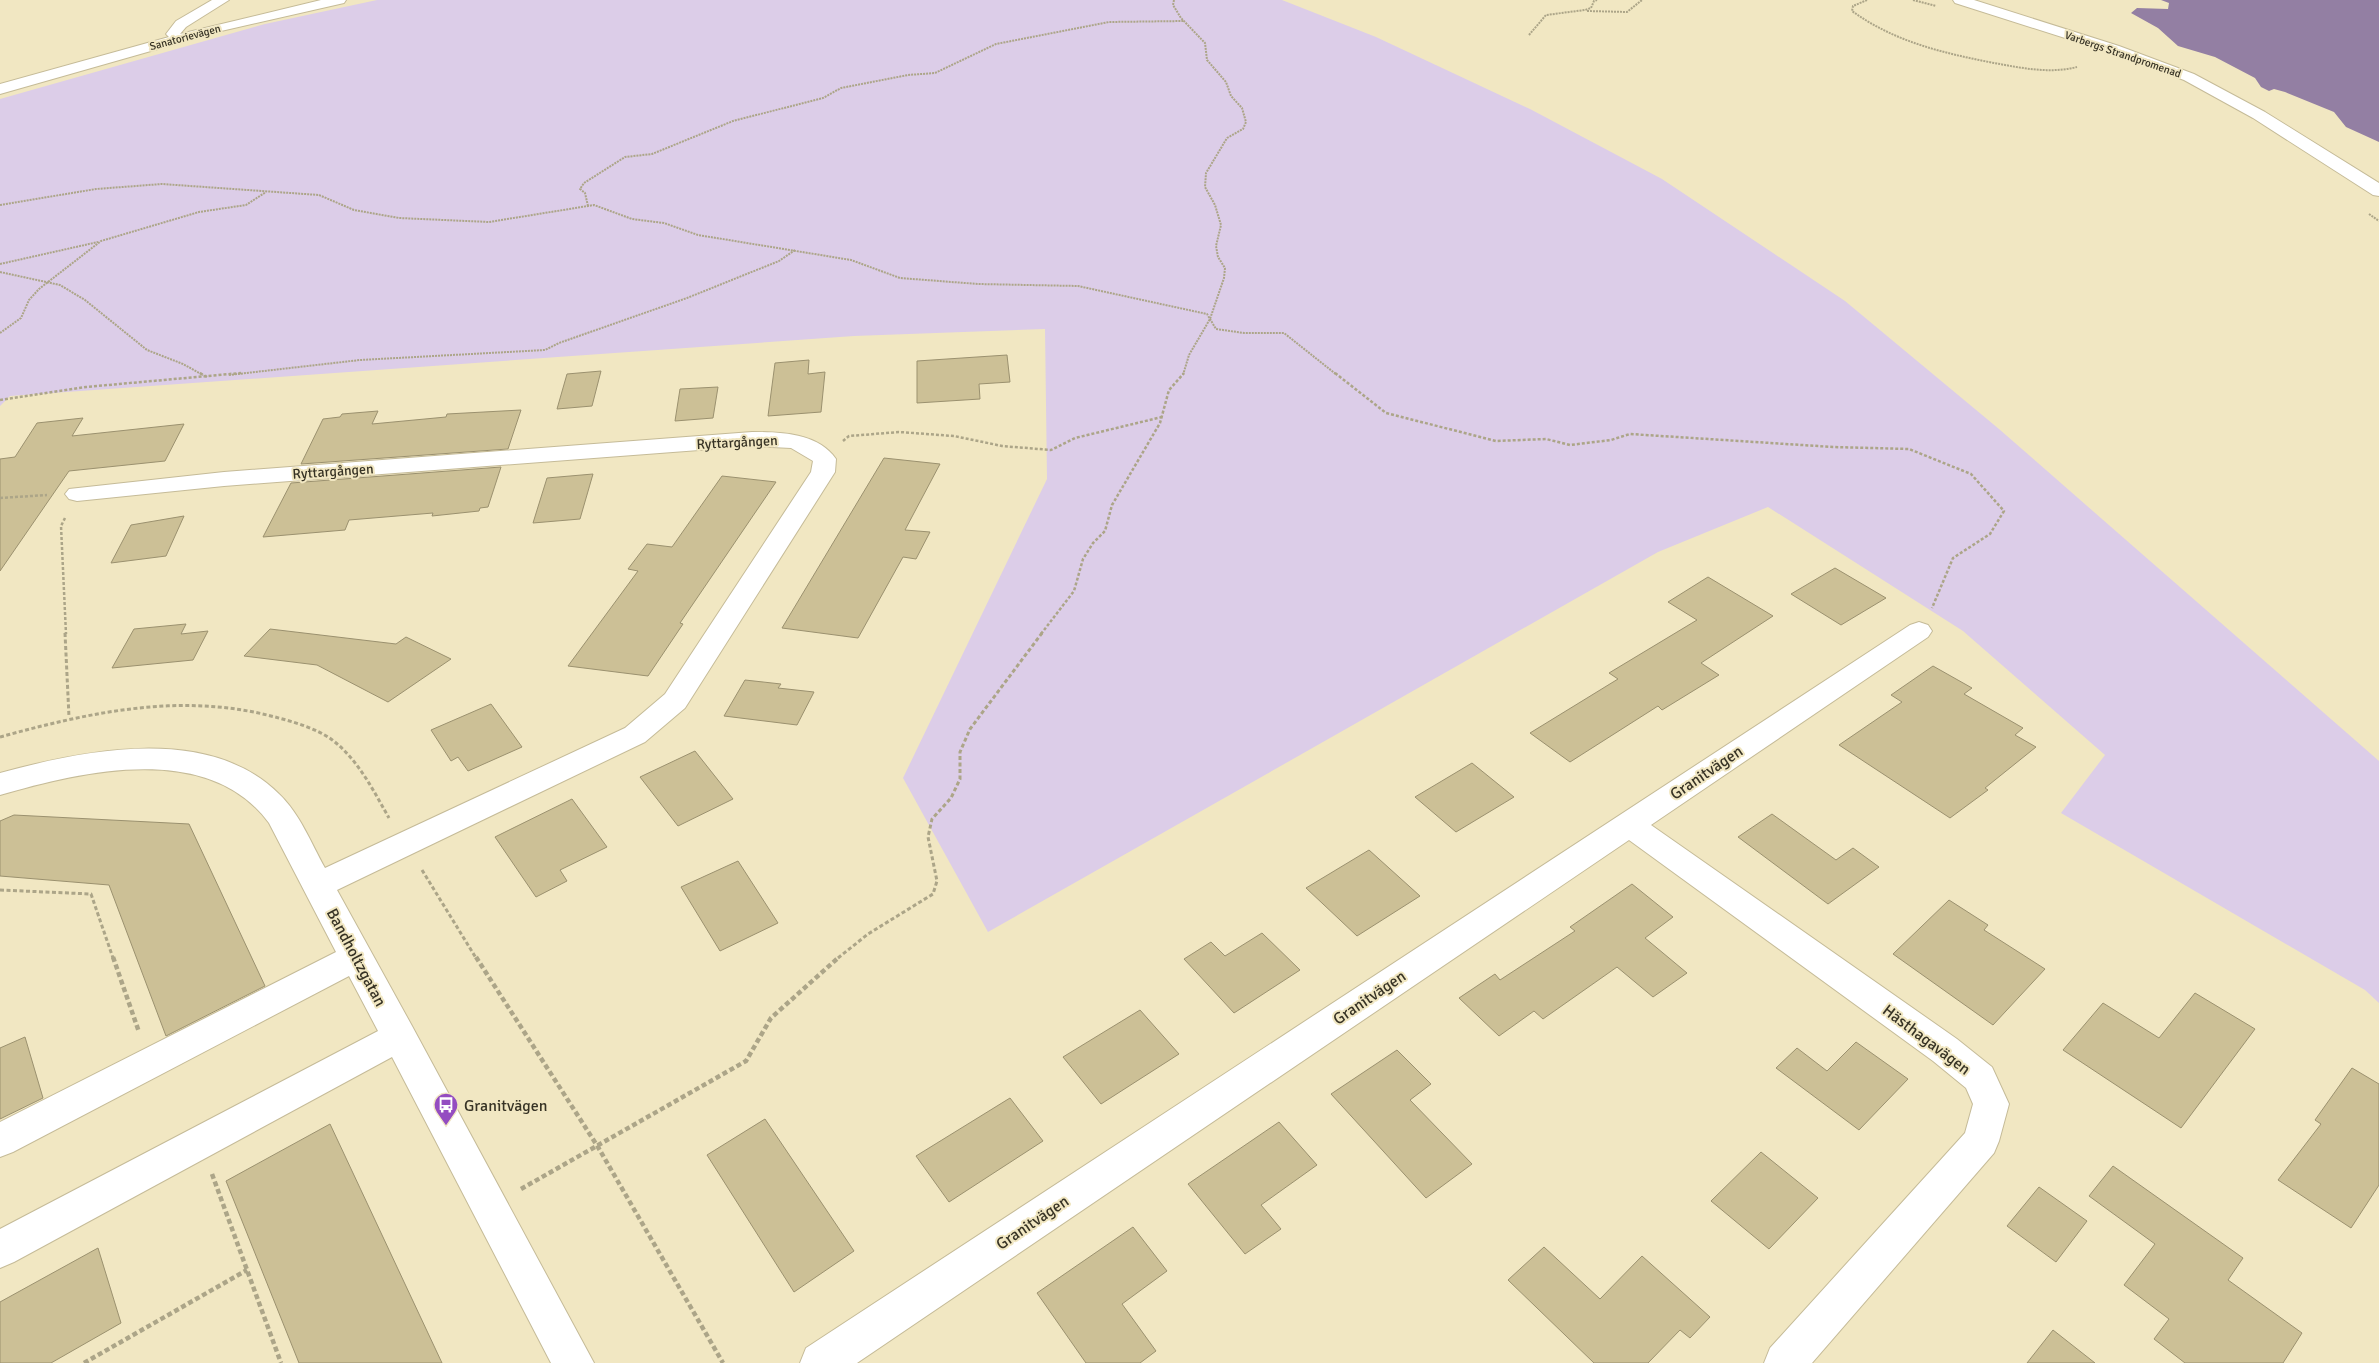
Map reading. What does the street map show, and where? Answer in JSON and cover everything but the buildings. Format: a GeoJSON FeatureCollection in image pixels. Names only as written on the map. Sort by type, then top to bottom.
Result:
{"type":"FeatureCollection","features":[{"type":"Feature","properties":{"kind":"street"},"geometry":{"type":"LineString","coordinates":[[171,41],[173,33],[181,24],[222,0]]}},
{"type":"Feature","properties":{"kind":"street","name":"Sanatorievägen"},"geometry":{"type":"LineString","coordinates":[[0,89],[256,18],[339,0]]}},
{"type":"Feature","properties":{"kind":"street","name":"Varbergs Strandpromenad"},"geometry":{"type":"LineString","coordinates":[[1960,0],[2122,52],[2189,77],[2259,115],[2379,191]]}},
{"type":"Feature","properties":{"kind":"street"},"geometry":{"type":"LineString","coordinates":[[0,74],[22,76],[31,80]]}},
{"type":"Feature","properties":{"kind":"street","name":"Ryttargången"},"geometry":{"type":"LineString","coordinates":[[76,494],[224,479],[752,439],[780,439],[801,443],[816,450],[822,456]]}},
{"type":"Feature","properties":{"kind":"street"},"geometry":{"type":"LineString","coordinates":[[318,885],[635,735],[656,719],[675,701],[823,472],[825,459],[822,456]]}},
{"type":"Feature","properties":{"kind":"street","name":"Granitvägen"},"geometry":{"type":"LineString","coordinates":[[820,1363],[1919,631]]}},
{"type":"Feature","properties":{"kind":"street","name":"Bandholtzgatan"},"geometry":{"type":"LineString","coordinates":[[0,784],[78,765],[118,760],[161,760],[189,763],[216,769],[242,781],[270,802],[293,838],[400,1036],[490,1211],[573,1363]]}},
{"type":"Feature","properties":{"kind":"street","name":"Hästhagavägen"},"geometry":{"type":"LineString","coordinates":[[1628,824],[1945,1050],[1979,1078],[1991,1104],[1982,1141],[1785,1363]]}},
{"type":"Feature","properties":{"kind":"street"},"geometry":{"type":"LineString","coordinates":[[0,1140],[356,957]]}},
{"type":"Feature","properties":{"kind":"street"},"geometry":{"type":"LineString","coordinates":[[0,1249],[400,1036]]}},
{"type":"Feature","properties":{"kind":"path"},"geometry":{"type":"LineString","coordinates":[[490,1211],[534,1181],[598,1147],[746,1061],[771,1018],[832,963],[868,934],[933,894],[937,881],[928,837],[932,820],[951,798],[960,779],[960,752],[970,729],[1074,590],[1083,559],[1093,543],[1105,531],[1112,505],[1160,423],[1169,390],[1184,374],[1189,355],[1210,319],[1224,278],[1225,268],[1218,257],[1216,246],[1221,225],[1215,205],[1205,186],[1206,173],[1227,138],[1242,129],[1246,122],[1242,108],[1232,96],[1226,82],[1215,72],[1207,60],[1205,43],[1184,21],[1174,5],[1174,0]]}},
{"type":"Feature","properties":{"kind":"path"},"geometry":{"type":"LineString","coordinates":[[1584,11],[1591,8],[1594,1],[1597,0]]}},
{"type":"Feature","properties":{"kind":"path"},"geometry":{"type":"LineString","coordinates":[[1529,35],[1548,14],[1584,11],[1627,12],[1642,0]]}},
{"type":"Feature","properties":{"kind":"path"},"geometry":{"type":"LineString","coordinates":[[1866,0],[1852,6],[1852,11],[1873,25],[1921,48],[2022,69],[2067,70],[2077,67]]}},
{"type":"Feature","properties":{"kind":"path"},"geometry":{"type":"LineString","coordinates":[[1913,0],[1938,6]]}},
{"type":"Feature","properties":{"kind":"path"},"geometry":{"type":"LineString","coordinates":[[588,206],[585,193],[580,189],[584,183],[608,166],[625,157],[652,154],[733,121],[788,108],[793,104],[823,98],[841,88],[908,75],[935,73],[996,44],[1109,22],[1184,21]]}},
{"type":"Feature","properties":{"kind":"path"},"geometry":{"type":"LineString","coordinates":[[0,205],[96,189],[162,184],[197,184],[266,192],[319,195],[354,210],[399,218],[489,222],[594,205],[632,220],[664,223],[698,235],[851,260],[900,278],[978,284],[1078,286],[1207,314],[1216,329],[1244,333],[1284,333],[1386,413],[1496,441],[1546,439],[1570,445],[1611,440],[1630,434],[1833,447],[1909,449],[1971,474],[2004,511],[1990,534],[1953,558],[1938,596],[1919,631]]}},
{"type":"Feature","properties":{"kind":"path"},"geometry":{"type":"LineString","coordinates":[[0,264],[101,241],[198,212],[246,205],[266,192]]}},
{"type":"Feature","properties":{"kind":"path"},"geometry":{"type":"LineString","coordinates":[[2369,214],[2379,221]]}},
{"type":"Feature","properties":{"kind":"path"},"geometry":{"type":"LineString","coordinates":[[0,333],[21,318],[29,300],[48,282],[101,241]]}},
{"type":"Feature","properties":{"kind":"path"},"geometry":{"type":"LineString","coordinates":[[0,400],[86,387],[208,377],[360,360],[545,350],[559,343],[687,298],[779,261],[796,250]]}},
{"type":"Feature","properties":{"kind":"path"},"geometry":{"type":"LineString","coordinates":[[0,272],[60,285],[85,300],[147,350],[183,364],[208,377]]}},
{"type":"Feature","properties":{"kind":"path"},"geometry":{"type":"LineString","coordinates":[[822,456],[849,436],[899,432],[954,436],[1002,446],[1051,450],[1075,438],[1162,417]]}},
{"type":"Feature","properties":{"kind":"path"},"geometry":{"type":"LineString","coordinates":[[0,498],[76,494],[61,526],[70,717]]}},
{"type":"Feature","properties":{"kind":"path"},"geometry":{"type":"LineString","coordinates":[[0,736],[70,717],[142,705],[204,704],[258,710],[305,726],[331,740],[356,765],[508,1010],[598,1147],[724,1363]]}},
{"type":"Feature","properties":{"kind":"path"},"geometry":{"type":"LineString","coordinates":[[0,890],[91,894],[150,1063]]}},
{"type":"Feature","properties":{"kind":"path"},"geometry":{"type":"LineString","coordinates":[[200,1143],[281,1363]]}},
{"type":"Feature","properties":{"kind":"path"},"geometry":{"type":"LineString","coordinates":[[84,1363],[247,1270]]}},
{"type":"Feature","properties":{"kind":"shaded area"},"geometry":{"type":"Polygon","coordinates":[[[377,0],[1282,0],[1376,37],[1530,109],[1662,179],[1845,301],[1999,429],[2379,761],[2379,1003],[2365,990],[2061,813],[2105,755],[1963,631],[1768,507],[1658,552],[988,932],[903,778],[1047,479],[1045,329],[854,336],[10,396],[0,406],[0,99],[265,24],[377,0]]]}},
{"type":"Feature","properties":{"kind":"shaded area"},"geometry":{"type":"Polygon","coordinates":[[[2161,0],[2379,0],[2379,142],[2346,127],[2334,112],[2285,92],[2274,89],[2269,91],[2261,87],[2255,78],[2215,57],[2178,46],[2158,28],[2131,13],[2137,8],[2168,9],[2169,3],[2161,0]]]}},
{"type":"Feature","properties":{"kind":"place","name":"Granitvägen"},"geometry":{"type":"Point","coordinates":[446,1126]}}]}
